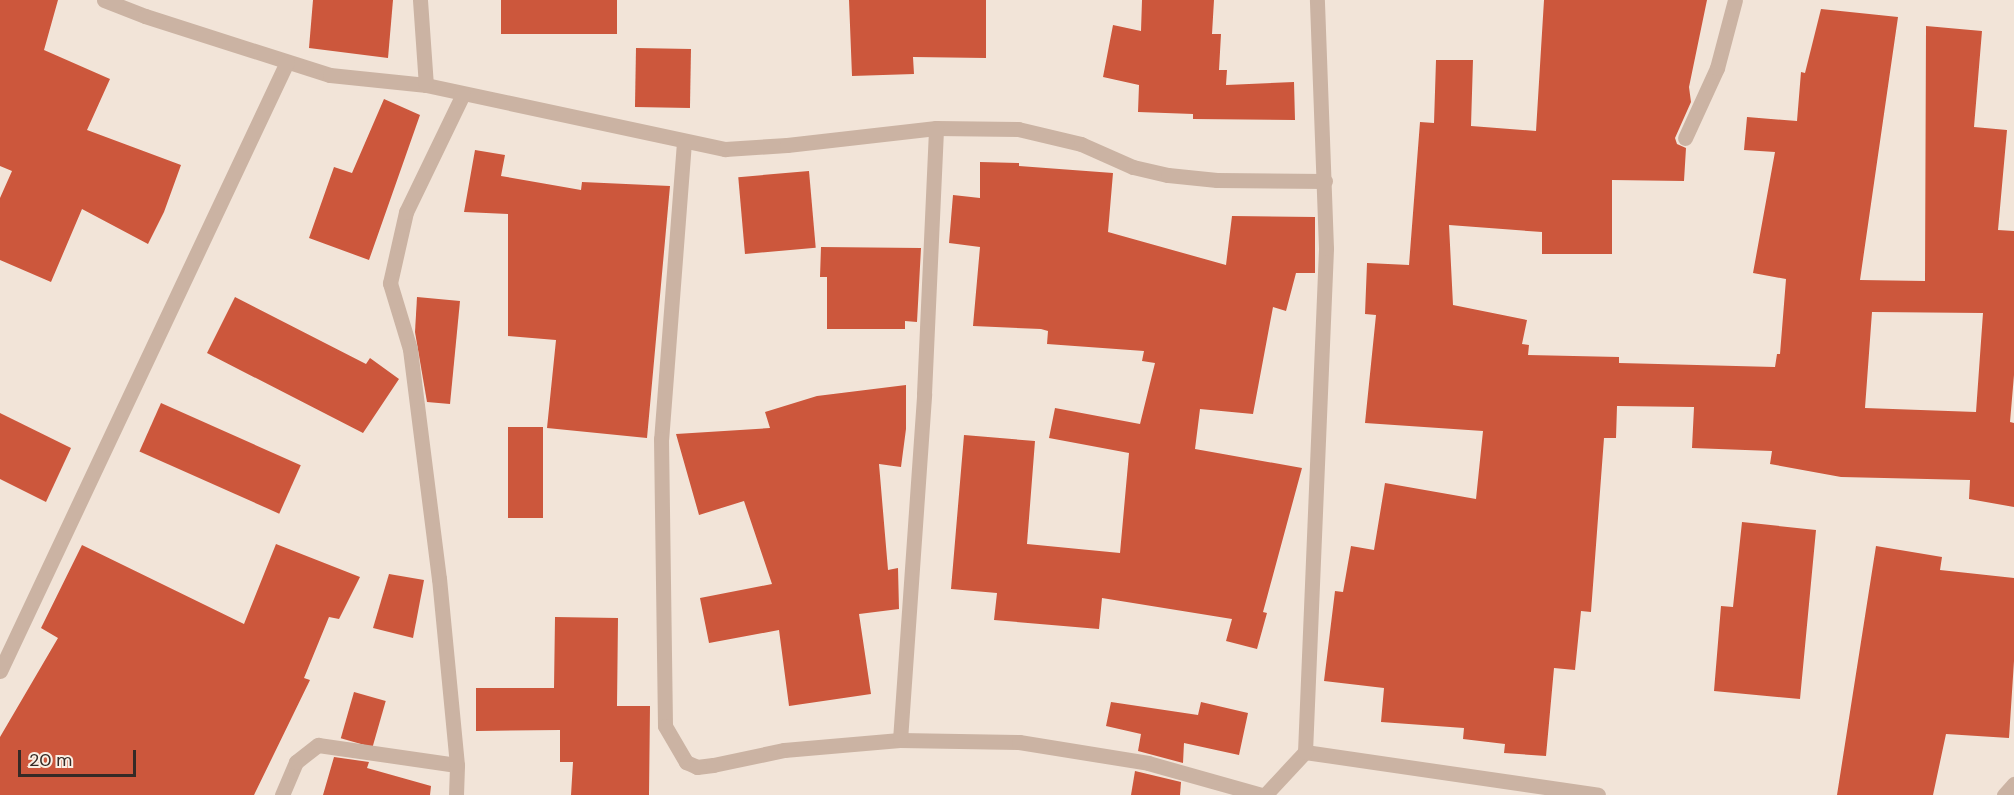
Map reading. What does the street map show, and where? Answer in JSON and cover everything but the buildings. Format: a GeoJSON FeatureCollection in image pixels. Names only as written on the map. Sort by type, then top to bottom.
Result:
{"type":"FeatureCollection","features":[{"type":"Feature","properties":{"kind":"street"},"geometry":{"type":"LineString","coordinates":[[104,0],[145,16],[330,75],[426,85],[725,149],[787,146],[936,128],[1018,129],[1081,144],[1133,168],[1168,175],[1217,180],[1325,181]]}},
{"type":"Feature","properties":{"kind":"street"},"geometry":{"type":"LineString","coordinates":[[420,0],[426,85]]}},
{"type":"Feature","properties":{"kind":"street"},"geometry":{"type":"LineString","coordinates":[[684,142],[661,439],[665,726],[686,762],[697,766],[784,750],[900,740],[1019,742],[1148,763],[1264,795],[1305,752],[1326,248],[1317,0]]}},
{"type":"Feature","properties":{"kind":"street"},"geometry":{"type":"LineString","coordinates":[[1685,138],[1717,68],[1735,0]]}},
{"type":"Feature","properties":{"kind":"street"},"geometry":{"type":"LineString","coordinates":[[0,671],[287,62]]}},
{"type":"Feature","properties":{"kind":"street"},"geometry":{"type":"LineString","coordinates":[[456,795],[457,765],[439,579],[410,349],[390,283],[405,212],[463,94]]}},
{"type":"Feature","properties":{"kind":"street"},"geometry":{"type":"LineString","coordinates":[[900,740],[924,394],[936,128]]}},
{"type":"Feature","properties":{"kind":"street"},"geometry":{"type":"LineString","coordinates":[[282,795],[296,762],[318,745],[457,765]]}},
{"type":"Feature","properties":{"kind":"street"},"geometry":{"type":"LineString","coordinates":[[1305,752],[1534,790],[1598,795]]}},
{"type":"Feature","properties":{"kind":"street"},"geometry":{"type":"LineString","coordinates":[[2004,795],[2014,784]]}}]}
